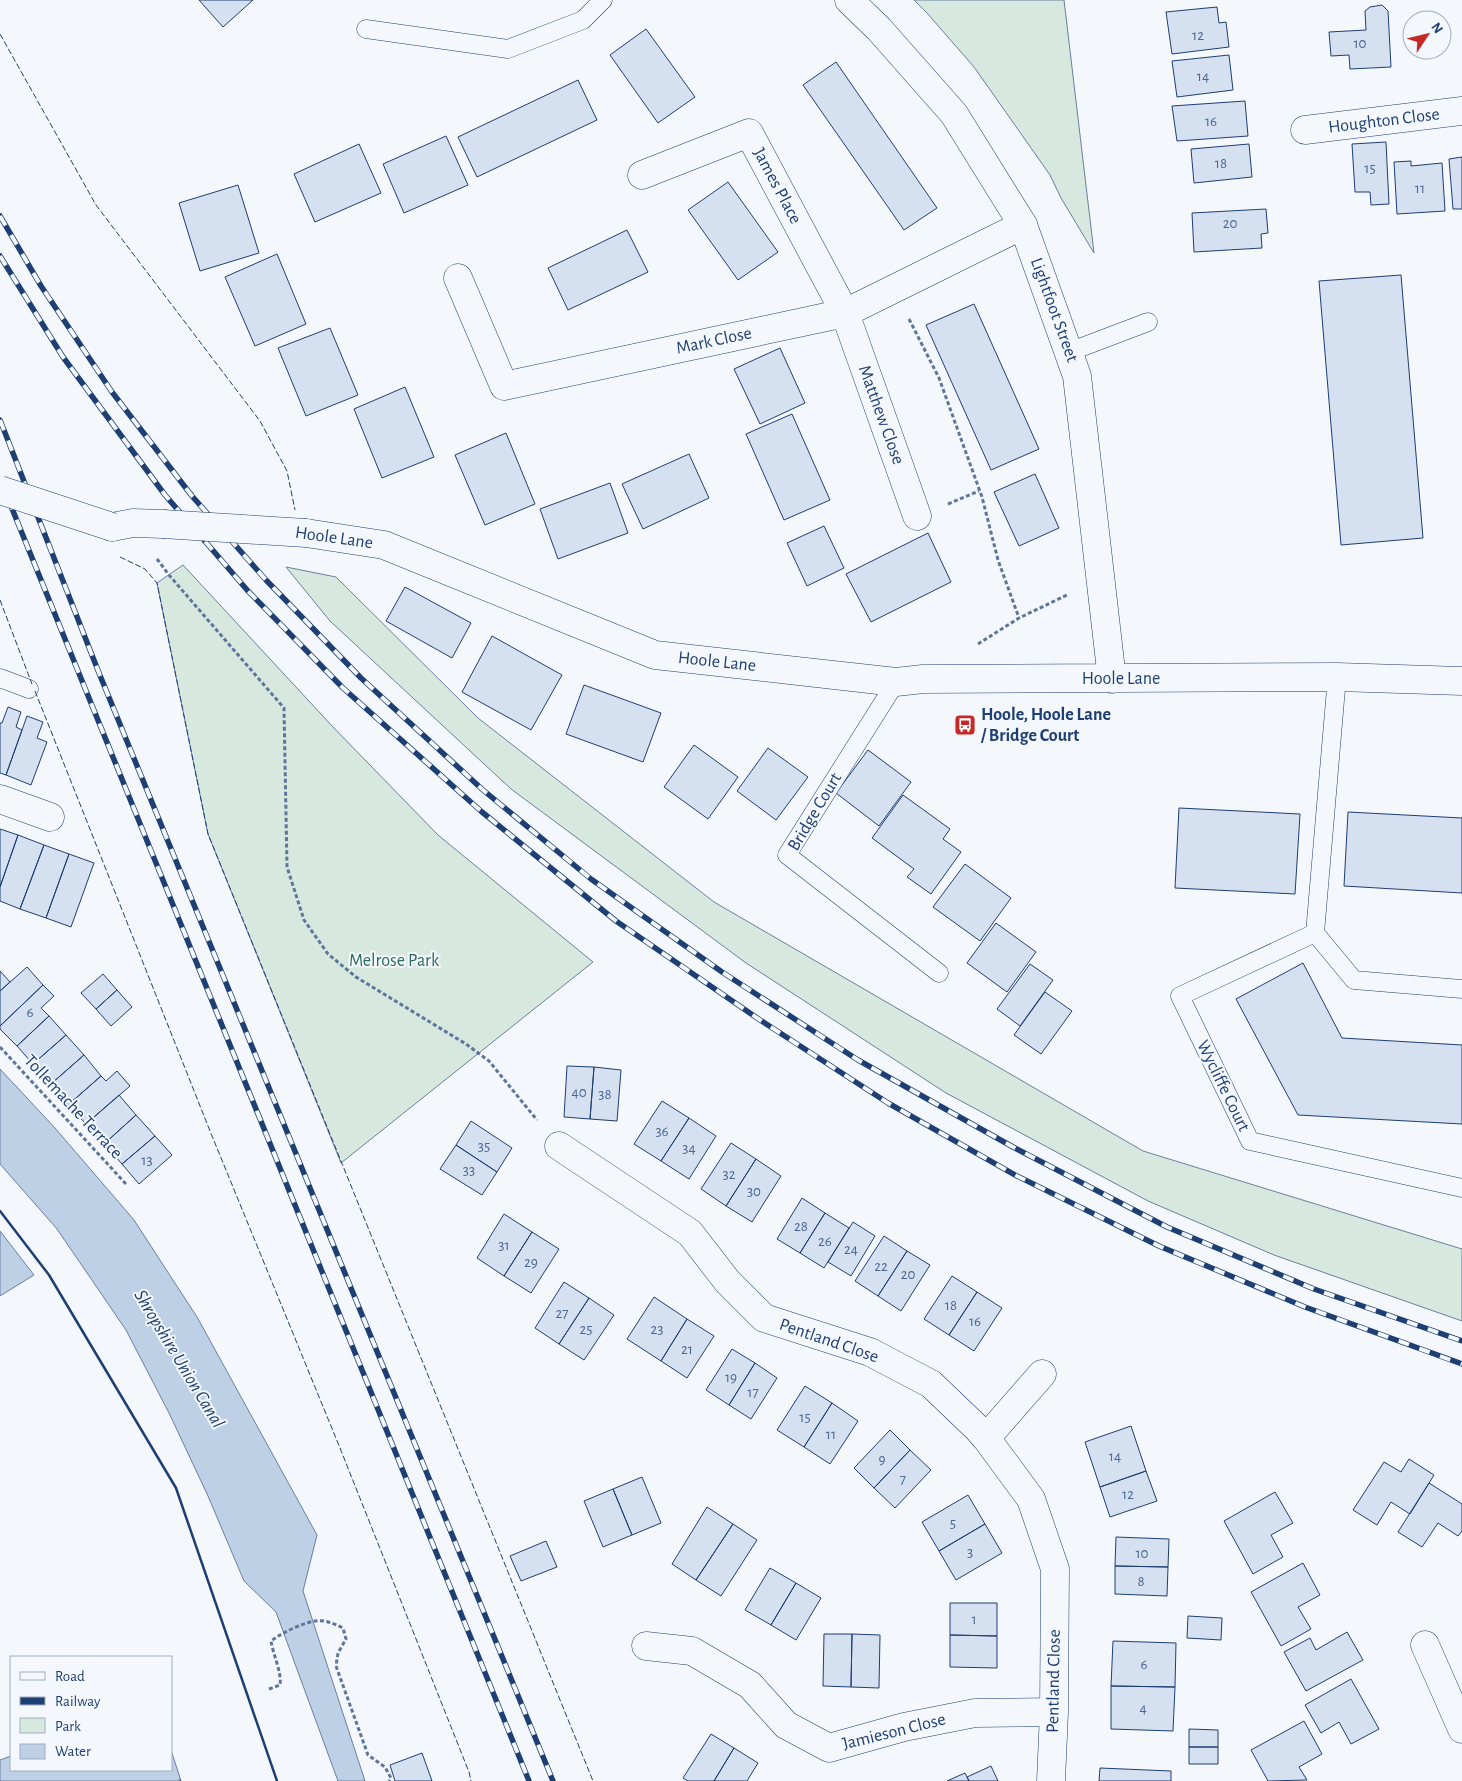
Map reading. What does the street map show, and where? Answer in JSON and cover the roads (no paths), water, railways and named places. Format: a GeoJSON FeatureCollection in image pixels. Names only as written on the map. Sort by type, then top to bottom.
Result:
{"type":"FeatureCollection","features":[{"type":"Feature","properties":{"kind":"street","name":"Lightfoot Street"},"geometry":{"type":"LineString","coordinates":[[849,0],[879,29],[954,114],[1024,225],[1077,376],[1112,679]]}},
{"type":"Feature","properties":{"kind":"street","name":"Houghton Close"},"geometry":{"type":"LineString","coordinates":[[1305,130],[1462,111]]}},
{"type":"Feature","properties":{"kind":"street","name":"James Place"},"geometry":{"type":"LineString","coordinates":[[642,175],[749,133],[845,313]]}},
{"type":"Feature","properties":{"kind":"street","name":"Mark Close"},"geometry":{"type":"LineString","coordinates":[[458,278],[504,386],[845,313],[1024,225]]}},
{"type":"Feature","properties":{"kind":"street","name":"Matthew Close"},"geometry":{"type":"LineString","coordinates":[[845,313],[917,516]]}},
{"type":"Feature","properties":{"kind":"street","name":"Hoole Lane"},"geometry":{"type":"LineString","coordinates":[[0,490],[122,525],[163,524],[306,533],[384,545],[655,655],[896,682],[923,679],[1337,677],[1462,681]]}},
{"type":"Feature","properties":{"kind":"street"},"geometry":{"type":"LineString","coordinates":[[0,799],[50,817]]}},
{"type":"Feature","properties":{"kind":"street","name":"Pentland Close"},"geometry":{"type":"LineString","coordinates":[[559,1146],[690,1233],[727,1281],[764,1318],[870,1352],[931,1384],[978,1428],[986,1438],[1031,1499],[1056,1569],[1051,1781]]}},
{"type":"Feature","properties":{"kind":"street"},"geometry":{"type":"LineString","coordinates":[[986,1438],[1042,1374]]}},
{"type":"Feature","properties":{"kind":"street"},"geometry":{"type":"LineString","coordinates":[[1425,1645],[1462,1729]]}},
{"type":"Feature","properties":{"kind":"street","name":"Jamieson Close"},"geometry":{"type":"LineString","coordinates":[[646,1646],[692,1650],[750,1685],[786,1725],[829,1748],[904,1727],[976,1713],[1054,1712]]}},
{"type":"Feature","properties":{"kind":"lane"},"geometry":{"type":"LineString","coordinates":[[366,28],[508,49],[583,20],[603,0]]}},
{"type":"Feature","properties":{"kind":"lane"},"geometry":{"type":"LineString","coordinates":[[1069,352],[1148,322]]}},
{"type":"Feature","properties":{"kind":"lane"},"geometry":{"type":"LineString","coordinates":[[1337,677],[1315,933],[1354,980],[1462,989]]}},
{"type":"Feature","properties":{"kind":"lane"},"geometry":{"type":"LineString","coordinates":[[0,678],[29,689]]}},
{"type":"Feature","properties":{"kind":"lane","name":"Bridge Court"},"geometry":{"type":"LineString","coordinates":[[896,682],[787,855],[940,973]]}},
{"type":"Feature","properties":{"kind":"lane","name":"Wycliffe Court"},"geometry":{"type":"LineString","coordinates":[[1315,933],[1180,996],[1250,1142],[1462,1188]]}},
{"type":"Feature","properties":{"kind":"water","name":"Shropshire Union Canal"},"geometry":{"type":"Polygon","coordinates":[[[0,1069],[55,1128],[134,1220],[197,1317],[317,1535],[303,1591],[365,1781],[338,1781],[276,1612],[244,1581],[208,1496],[169,1413],[126,1330],[57,1229],[0,1164],[0,1069]]]}},
{"type":"Feature","properties":{"kind":"water"},"geometry":{"type":"Polygon","coordinates":[[[0,1231],[34,1275],[0,1296],[0,1231]]]}},
{"type":"Feature","properties":{"kind":"water"},"geometry":{"type":"Polygon","coordinates":[[[172,1753],[181,1781],[0,1781],[0,1760],[10,1756],[10,1771],[172,1771],[172,1753]]]}},
{"type":"Feature","properties":{"kind":"railway"},"geometry":{"type":"LineString","coordinates":[[0,216],[41,286],[112,392],[192,496],[266,580],[361,678],[483,790],[591,879],[722,972],[858,1060],[1013,1147],[1167,1227],[1314,1289],[1462,1341]]}},
{"type":"Feature","properties":{"kind":"railway"},"geometry":{"type":"LineString","coordinates":[[0,256],[63,357],[165,495],[248,591],[343,688],[482,812],[616,921],[760,1020],[888,1103],[1017,1176],[1159,1246],[1305,1307],[1462,1364]]}},
{"type":"Feature","properties":{"kind":"railway"},"geometry":{"type":"LineString","coordinates":[[0,420],[99,673],[553,1781]]}},
{"type":"Feature","properties":{"kind":"railway"},"geometry":{"type":"LineString","coordinates":[[0,479],[529,1781]]}},
{"type":"Feature","properties":{"kind":"place","name":"Hoole, Hoole Lane / Bridge Court"},"geometry":{"type":"Point","coordinates":[965,725]}},
{"type":"Feature","properties":{"kind":"park label","name":"Melrose Park"},"geometry":{"type":"Point","coordinates":[394,961]}}]}
